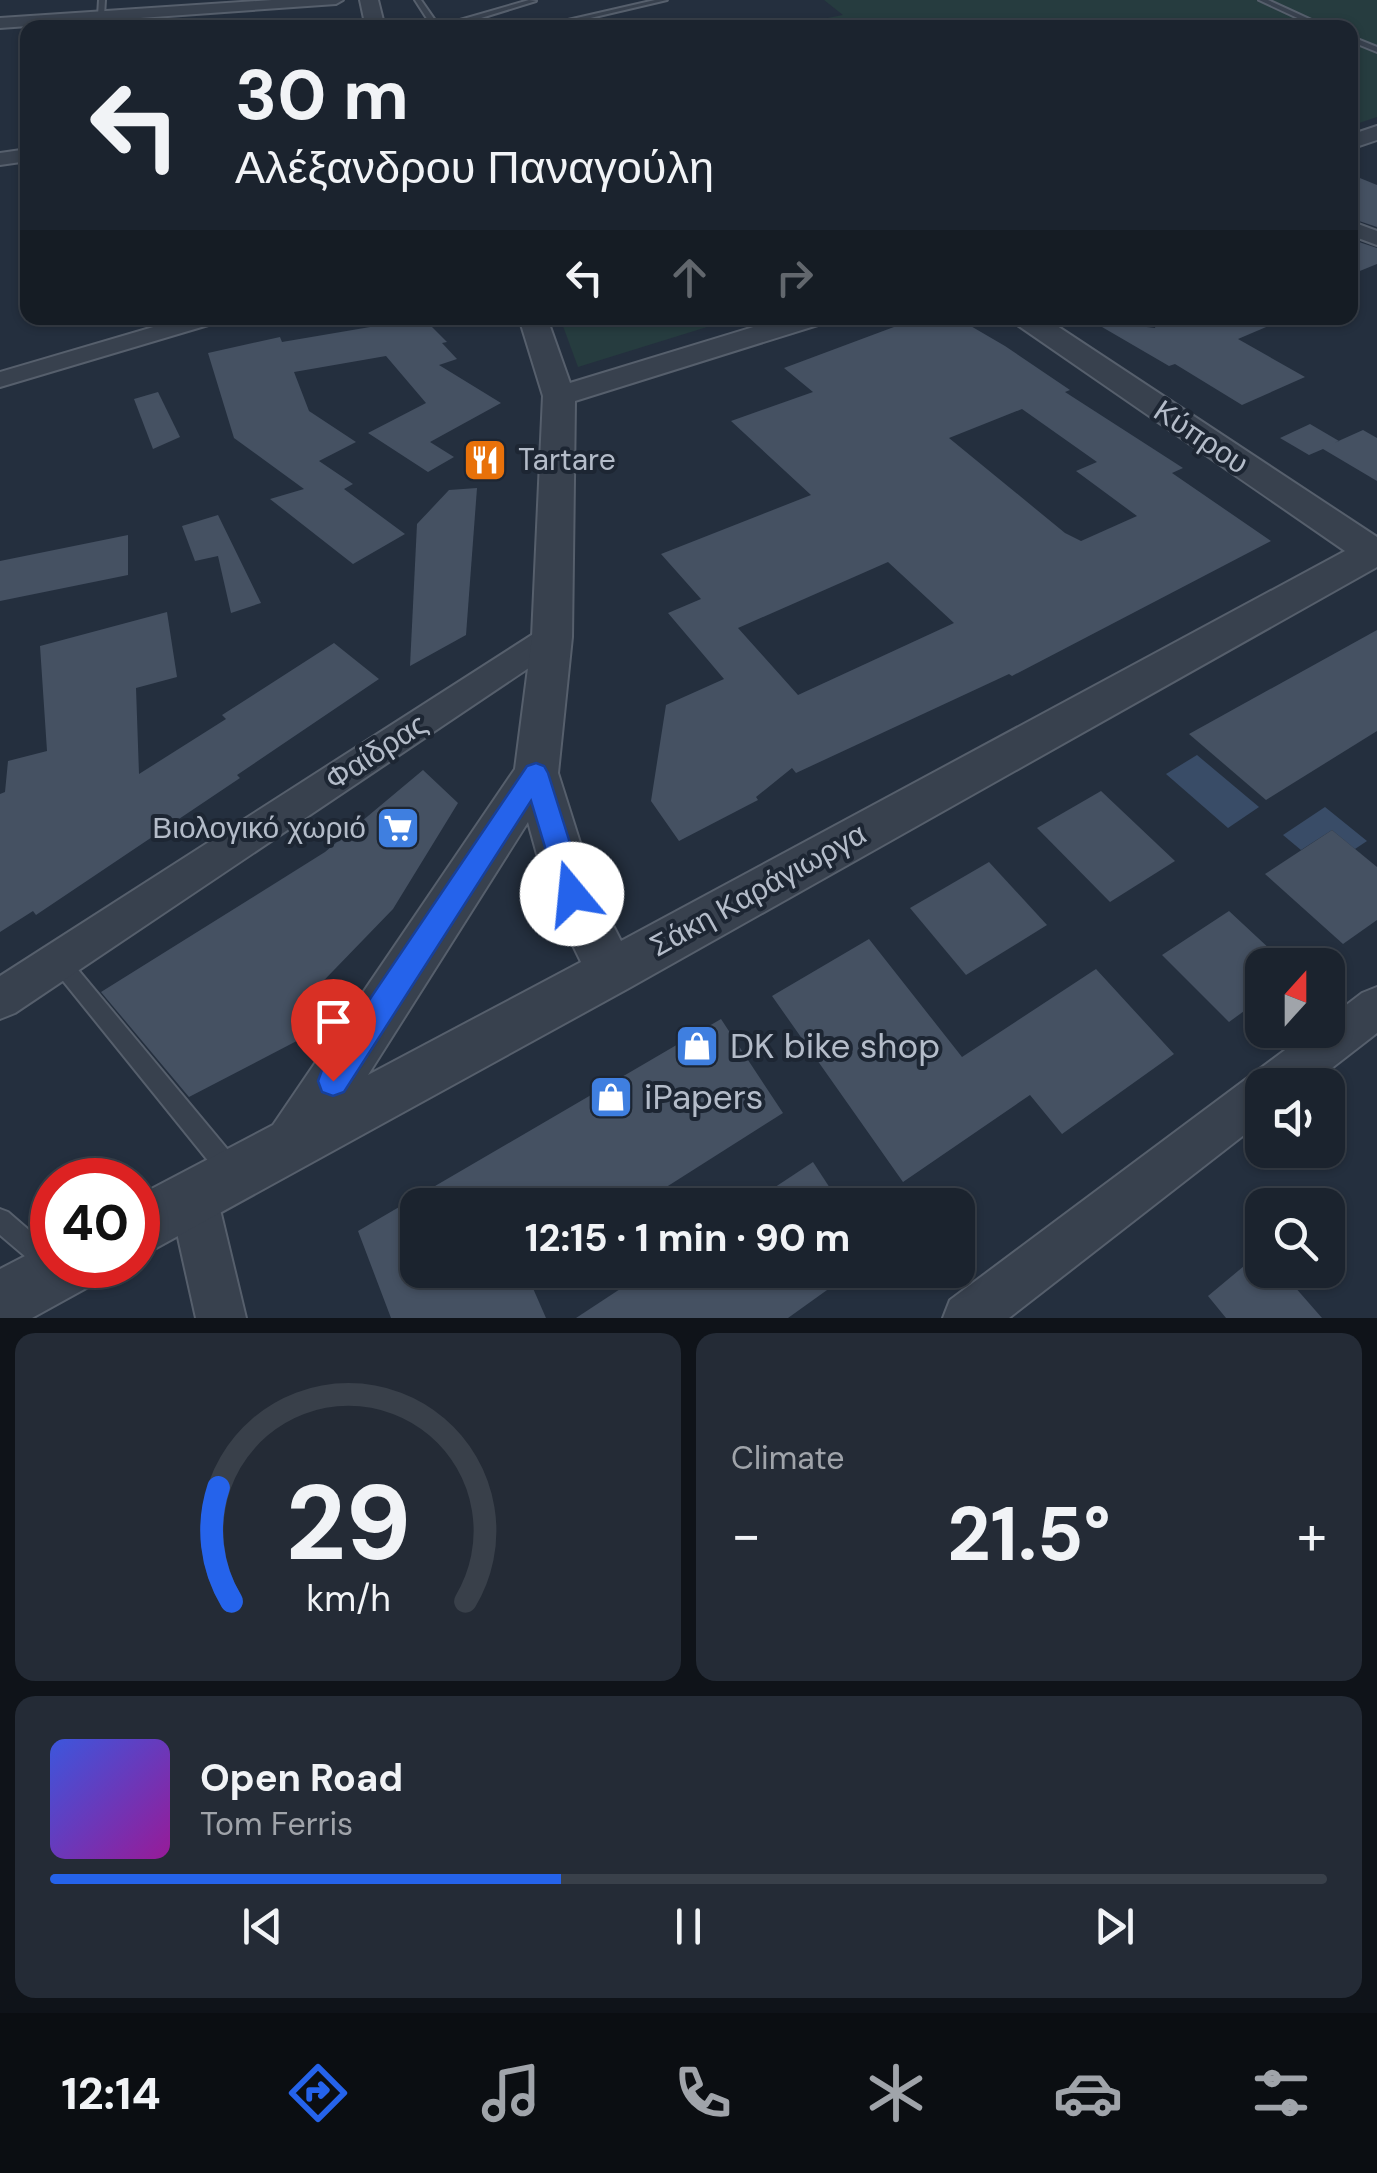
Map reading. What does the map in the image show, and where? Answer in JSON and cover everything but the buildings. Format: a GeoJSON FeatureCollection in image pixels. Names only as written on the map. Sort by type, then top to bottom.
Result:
{"type":"FeatureCollection","features":[{"type":"Feature","properties":{"kind":"street"},"geometry":{"type":"LineString","coordinates":[[20,20],[101,8],[336,0]]}},
{"type":"Feature","properties":{"kind":"street"},"geometry":{"type":"LineString","coordinates":[[0,380],[184,325]]}},
{"type":"Feature","properties":{"kind":"street"},"geometry":{"type":"LineString","coordinates":[[535,325],[559,396],[552,637],[536,773],[572,894],[612,972]]}},
{"type":"Feature","properties":{"kind":"street"},"geometry":{"type":"LineString","coordinates":[[559,396],[788,325]]}},
{"type":"Feature","properties":{"kind":"street","name":"Κύπρου"},"geometry":{"type":"LineString","coordinates":[[1036,325],[1375,552]]}},
{"type":"Feature","properties":{"kind":"street","name":"Σάκη Καράγιωργα"},"geometry":{"type":"LineString","coordinates":[[160,1216],[1375,552]]}},
{"type":"Feature","properties":{"kind":"street","name":"Φαίδρας"},"geometry":{"type":"LineString","coordinates":[[0,998],[552,637]]}},
{"type":"Feature","properties":{"kind":"street"},"geometry":{"type":"LineString","coordinates":[[292,1144],[536,773]]}},
{"type":"Feature","properties":{"kind":"street"},"geometry":{"type":"LineString","coordinates":[[1298,1068],[1377,1008]]}},
{"type":"Feature","properties":{"kind":"street"},"geometry":{"type":"LineString","coordinates":[[968,1318],[1245,1107]]}},
{"type":"Feature","properties":{"kind":"street"},"geometry":{"type":"LineString","coordinates":[[213,1186],[221,1318]]}},
{"type":"Feature","properties":{"kind":"street"},"geometry":{"type":"LineString","coordinates":[[0,1302],[30,1286]]}},
{"type":"Feature","properties":{"kind":"lane"},"geometry":{"type":"LineString","coordinates":[[465,20],[534,0]]}},
{"type":"Feature","properties":{"kind":"lane"},"geometry":{"type":"LineString","coordinates":[[568,20],[664,0]]}},
{"type":"Feature","properties":{"kind":"lane"},"geometry":{"type":"LineString","coordinates":[[1262,0],[1308,20]]}},
{"type":"Feature","properties":{"kind":"lane"},"geometry":{"type":"LineString","coordinates":[[58,960],[213,1186]]}},
{"type":"Feature","properties":{"kind":"lane"},"geometry":{"type":"LineString","coordinates":[[0,1220],[30,1242]]}},
{"type":"Feature","properties":{"kind":"green space"},"geometry":{"type":"Polygon","coordinates":[[[824,0],[1377,0],[1377,117],[1358,123],[1358,20],[817,20],[843,15],[824,0]]]}},
{"type":"Feature","properties":{"kind":"green space"},"geometry":{"type":"Polygon","coordinates":[[[563,325],[713,325],[578,367],[563,325]]]}},
{"type":"Feature","properties":{"kind":"water"},"geometry":{"type":"Polygon","coordinates":[[[1197,755],[1259,807],[1228,828],[1166,774],[1197,755]]]}},
{"type":"Feature","properties":{"kind":"water"},"geometry":{"type":"Polygon","coordinates":[[[1325,807],[1367,841],[1355,849],[1332,830],[1301,850],[1283,835],[1325,807]]]}},
{"type":"Feature","properties":{"kind":"place","name":"Tartare"},"geometry":{"type":"Point","coordinates":[485,460]}},
{"type":"Feature","properties":{"kind":"place","name":"Βιολογικό χωριό"},"geometry":{"type":"Point","coordinates":[398,828]}},
{"type":"Feature","properties":{"kind":"place","name":"DK bike shop"},"geometry":{"type":"Point","coordinates":[697,1046]}},
{"type":"Feature","properties":{"kind":"place","name":"iPapers"},"geometry":{"type":"Point","coordinates":[611,1097]}},
{"type":"Feature","properties":{"kind":"route"},"geometry":{"type":"LineString","coordinates":[[333,1081],[536,773],[572,894]]}}]}
